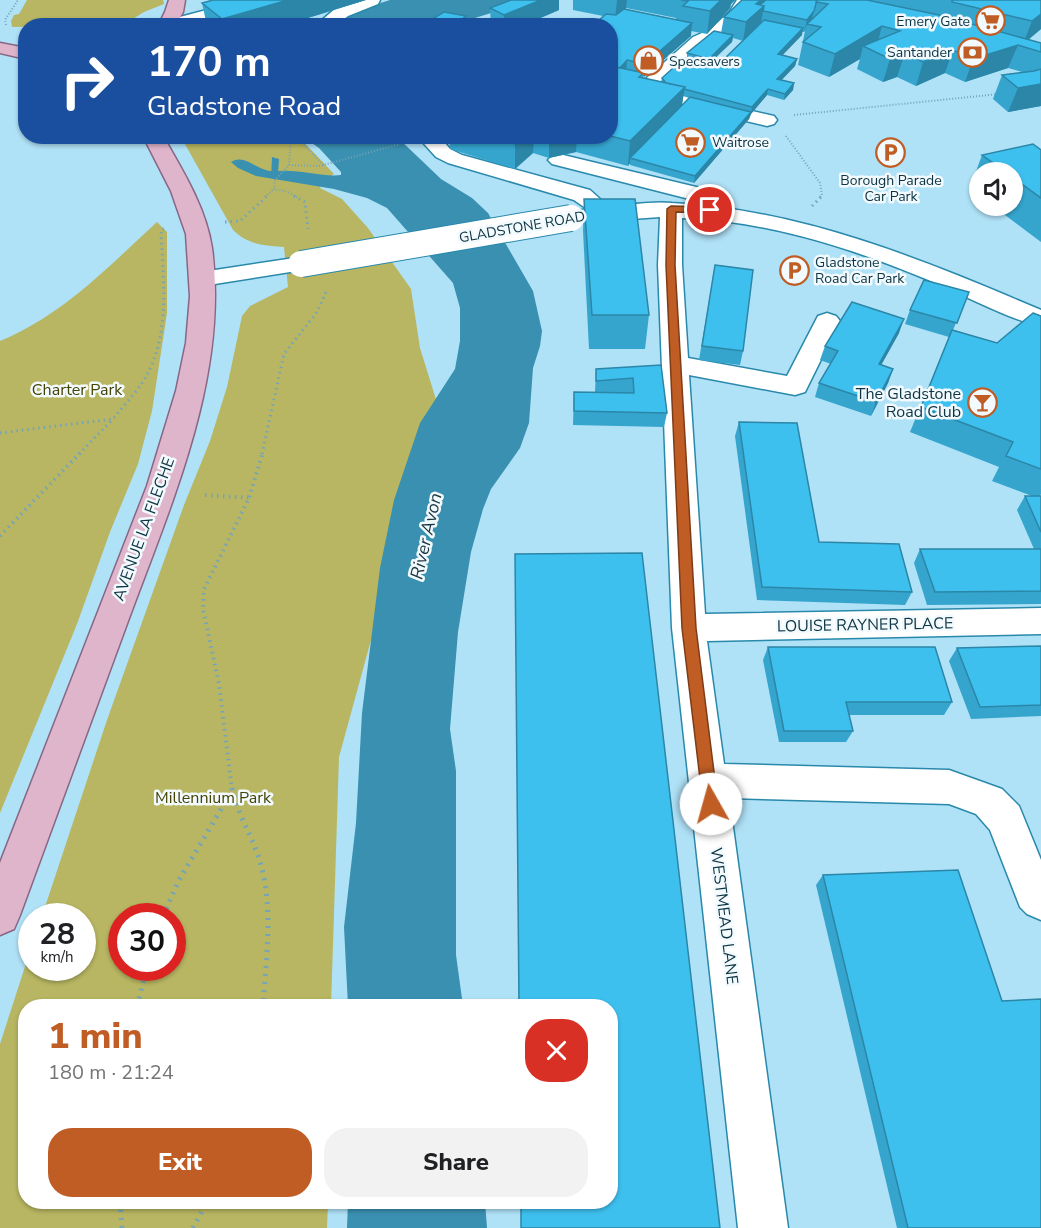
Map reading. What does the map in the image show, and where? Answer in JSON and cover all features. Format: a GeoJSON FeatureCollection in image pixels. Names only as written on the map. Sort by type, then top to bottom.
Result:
{"type":"FeatureCollection","features":[{"type":"Feature","properties":{"kind":"main road"},"geometry":{"type":"LineString","coordinates":[[171,18],[177,0]]}},
{"type":"Feature","properties":{"kind":"main road"},"geometry":{"type":"LineString","coordinates":[[0,48],[18,52]]}},
{"type":"Feature","properties":{"kind":"main road"},"geometry":{"type":"LineString","coordinates":[[0,56],[18,55]]}},
{"type":"Feature","properties":{"kind":"main road","name":"AVENUE LA FLECHE"},"geometry":{"type":"LineString","coordinates":[[0,915],[175,444],[192,388],[199,347],[202,279],[200,247],[194,223],[157,144]]}},
{"type":"Feature","properties":{"kind":"street"},"geometry":{"type":"LineString","coordinates":[[197,18],[263,0]]}},
{"type":"Feature","properties":{"kind":"street"},"geometry":{"type":"LineString","coordinates":[[334,18],[342,12],[372,0]]}},
{"type":"Feature","properties":{"kind":"street"},"geometry":{"type":"LineString","coordinates":[[644,91],[699,41],[717,33],[739,12],[738,9],[746,0]]}},
{"type":"Feature","properties":{"kind":"street"},"geometry":{"type":"LineString","coordinates":[[618,85],[769,123]]}},
{"type":"Feature","properties":{"kind":"street"},"geometry":{"type":"LineString","coordinates":[[427,144],[454,159],[582,195],[595,204],[602,213]]}},
{"type":"Feature","properties":{"kind":"street"},"geometry":{"type":"LineString","coordinates":[[559,160],[716,199]]}},
{"type":"Feature","properties":{"kind":"street","name":"GLADSTONE ROAD"},"geometry":{"type":"LineString","coordinates":[[202,279],[602,213],[671,209],[716,199],[766,218],[887,255],[1041,319]]}},
{"type":"Feature","properties":{"kind":"street","name":"WESTMEAD LANE"},"geometry":{"type":"LineString","coordinates":[[671,209],[670,265],[689,628],[763,1228]]}},
{"type":"Feature","properties":{"kind":"street"},"geometry":{"type":"LineString","coordinates":[[675,364],[795,386],[827,321]]}},
{"type":"Feature","properties":{"kind":"street","name":"LOUISE RAYNER PLACE"},"geometry":{"type":"LineString","coordinates":[[689,628],[1041,621]]}},
{"type":"Feature","properties":{"kind":"street"},"geometry":{"type":"LineString","coordinates":[[708,780],[949,787],[989,801],[1005,819],[1034,893],[1041,900]]}},
{"type":"Feature","properties":{"kind":"path"},"geometry":{"type":"LineString","coordinates":[[8,28],[5,20],[18,0]]}},
{"type":"Feature","properties":{"kind":"path"},"geometry":{"type":"LineString","coordinates":[[769,123],[1006,93]]}},
{"type":"Feature","properties":{"kind":"path"},"geometry":{"type":"LineString","coordinates":[[769,123],[820,183],[822,195],[809,209]]}},
{"type":"Feature","properties":{"kind":"path"},"geometry":{"type":"LineString","coordinates":[[290,165],[291,144]]}},
{"type":"Feature","properties":{"kind":"path"},"geometry":{"type":"LineString","coordinates":[[303,144],[324,165]]}},
{"type":"Feature","properties":{"kind":"path"},"geometry":{"type":"LineString","coordinates":[[0,536],[113,420],[150,369],[157,347],[161,301],[160,230],[194,223],[240,221],[274,189],[275,180],[290,165],[324,165],[400,144]]}},
{"type":"Feature","properties":{"kind":"path"},"geometry":{"type":"LineString","coordinates":[[274,189],[288,192],[305,202],[309,234]]}},
{"type":"Feature","properties":{"kind":"path"},"geometry":{"type":"LineString","coordinates":[[263,999],[268,920],[266,885],[260,861],[232,791],[219,684],[203,609],[204,589],[249,498],[267,434],[284,354],[317,312],[328,285]]}},
{"type":"Feature","properties":{"kind":"path"},"geometry":{"type":"LineString","coordinates":[[0,433],[113,420]]}},
{"type":"Feature","properties":{"kind":"path"},"geometry":{"type":"LineString","coordinates":[[205,495],[249,498]]}},
{"type":"Feature","properties":{"kind":"path"},"geometry":{"type":"LineString","coordinates":[[169,903],[179,880],[232,791]]}},
{"type":"Feature","properties":{"kind":"path"},"geometry":{"type":"LineString","coordinates":[[139,999],[144,981]]}},
{"type":"Feature","properties":{"kind":"path"},"geometry":{"type":"LineString","coordinates":[[121,1209],[122,1228]]}},
{"type":"Feature","properties":{"kind":"path"},"geometry":{"type":"LineString","coordinates":[[193,1228],[203,1209]]}},
{"type":"Feature","properties":{"kind":"green space"},"geometry":{"type":"Polygon","coordinates":[[[27,0],[163,0],[164,4],[134,18],[18,18],[18,27],[12,27],[11,21],[14,15],[19,14],[27,0]]]}},
{"type":"Feature","properties":{"kind":"green space","name":"Millennium Park"},"geometry":{"type":"Polygon","coordinates":[[[185,144],[306,144],[334,174],[323,181],[320,188],[342,199],[368,228],[411,289],[420,348],[443,422],[403,523],[339,757],[331,999],[18,999],[18,1209],[328,1209],[327,1228],[0,1228],[0,1044],[20,981],[96,981],[96,903],[46,903],[107,720],[184,505],[210,441],[227,387],[242,316],[250,306],[288,287],[284,247],[262,245],[250,241],[233,230],[185,144]]]}},
{"type":"Feature","properties":{"kind":"green space","name":"Charter Park"},"geometry":{"type":"Polygon","coordinates":[[[157,222],[167,232],[167,313],[152,411],[138,464],[110,532],[77,624],[0,813],[0,341],[44,318],[84,289],[157,222]]]}},
{"type":"Feature","properties":{"kind":"water"},"geometry":{"type":"Polygon","coordinates":[[[390,0],[534,0],[475,18],[348,18],[358,10],[390,0]]]}},
{"type":"Feature","properties":{"kind":"water","name":"River Avon"},"geometry":{"type":"Polygon","coordinates":[[[313,144],[404,144],[441,179],[472,198],[488,213],[533,291],[542,331],[533,368],[529,423],[520,448],[491,489],[483,509],[471,552],[458,632],[450,729],[456,771],[456,955],[462,999],[348,999],[344,927],[356,823],[362,713],[380,568],[394,500],[420,423],[455,369],[460,341],[460,308],[453,283],[387,208],[367,198],[334,189],[256,176],[238,168],[231,162],[240,159],[272,171],[341,175],[341,172],[313,144]]]}},
{"type":"Feature","properties":{"kind":"water"},"geometry":{"type":"Polygon","coordinates":[[[348,1209],[486,1209],[487,1228],[347,1228],[348,1209]]]}},
{"type":"Feature","properties":{"kind":"building"},"geometry":{"type":"Polygon","coordinates":[[[213,0],[288,0],[225,18],[221,18],[202,3],[213,0]]]}},
{"type":"Feature","properties":{"kind":"building"},"geometry":{"type":"Polygon","coordinates":[[[511,0],[541,0],[504,15],[490,8],[511,0]]]}},
{"type":"Feature","properties":{"kind":"building"},"geometry":{"type":"Polygon","coordinates":[[[681,0],[721,0],[710,11],[683,6],[688,1],[681,0]]]}},
{"type":"Feature","properties":{"kind":"building"},"geometry":{"type":"Polygon","coordinates":[[[742,0],[761,0],[756,4],[764,6],[746,22],[724,17],[742,0]]]}},
{"type":"Feature","properties":{"kind":"building"},"geometry":{"type":"Polygon","coordinates":[[[766,0],[817,0],[814,11],[807,20],[763,11],[764,6],[760,5],[766,0]]]}},
{"type":"Feature","properties":{"kind":"building"},"geometry":{"type":"Polygon","coordinates":[[[817,0],[867,0],[939,15],[1041,43],[1041,52],[1018,45],[973,59],[953,50],[923,62],[905,53],[890,59],[863,46],[900,31],[882,26],[835,54],[803,42],[821,27],[807,24],[828,4],[816,2],[817,0]]]}},
{"type":"Feature","properties":{"kind":"building"},"geometry":{"type":"Polygon","coordinates":[[[952,0],[1041,0],[1041,14],[1032,21],[952,2],[952,0]]]}},
{"type":"Feature","properties":{"kind":"building"},"geometry":{"type":"Polygon","coordinates":[[[624,9],[692,23],[645,64],[627,60],[620,68],[618,68],[618,18],[601,18],[606,14],[616,15],[624,9]]]}},
{"type":"Feature","properties":{"kind":"building"},"geometry":{"type":"Polygon","coordinates":[[[444,12],[466,16],[463,18],[434,18],[444,12]]]}},
{"type":"Feature","properties":{"kind":"building"},"geometry":{"type":"Polygon","coordinates":[[[764,20],[803,28],[778,54],[797,59],[777,79],[794,83],[785,94],[768,89],[752,107],[684,89],[685,87],[666,83],[662,78],[684,58],[718,65],[764,20]]]}},
{"type":"Feature","properties":{"kind":"building"},"geometry":{"type":"Polygon","coordinates":[[[714,31],[733,35],[709,59],[687,53],[714,31]]]}},
{"type":"Feature","properties":{"kind":"building"},"geometry":{"type":"Polygon","coordinates":[[[618,67],[644,73],[639,77],[685,87],[630,141],[618,138],[618,67]]]}},
{"type":"Feature","properties":{"kind":"building"},"geometry":{"type":"Polygon","coordinates":[[[1041,69],[1041,84],[1018,88],[1002,75],[1034,71],[1041,69]]]}},
{"type":"Feature","properties":{"kind":"building","name":"Waitrose"},"geometry":{"type":"Polygon","coordinates":[[[690,97],[751,112],[695,176],[630,158],[690,97]]]}},
{"type":"Feature","properties":{"kind":"building"},"geometry":{"type":"Polygon","coordinates":[[[1033,144],[1041,150],[1041,198],[1023,185],[1023,162],[992,162],[982,155],[1033,144]]]}},
{"type":"Feature","properties":{"kind":"building"},"geometry":{"type":"Polygon","coordinates":[[[584,199],[635,199],[649,315],[592,315],[584,199]]]}},
{"type":"Feature","properties":{"kind":"building"},"geometry":{"type":"Polygon","coordinates":[[[715,265],[753,270],[743,351],[702,346],[715,265]]]}},
{"type":"Feature","properties":{"kind":"building"},"geometry":{"type":"Polygon","coordinates":[[[924,280],[969,292],[957,323],[910,310],[924,280]]]}},
{"type":"Feature","properties":{"kind":"building"},"geometry":{"type":"Polygon","coordinates":[[[852,302],[904,319],[879,364],[893,369],[876,402],[819,383],[838,351],[825,346],[852,302]]]}},
{"type":"Feature","properties":{"kind":"building","name":"The Gladstone Road Club"},"geometry":{"type":"Polygon","coordinates":[[[1033,313],[1041,316],[1041,469],[1006,456],[1013,442],[921,407],[952,330],[997,343],[1033,313]]]}},
{"type":"Feature","properties":{"kind":"building"},"geometry":{"type":"Polygon","coordinates":[[[661,365],[667,413],[574,411],[574,392],[634,393],[633,378],[596,381],[596,369],[661,365]]]}},
{"type":"Feature","properties":{"kind":"building"},"geometry":{"type":"Polygon","coordinates":[[[739,422],[797,423],[819,542],[899,544],[912,592],[762,587],[739,422]]]}},
{"type":"Feature","properties":{"kind":"building"},"geometry":{"type":"Polygon","coordinates":[[[1025,496],[1041,496],[1041,532],[1025,496]]]}},
{"type":"Feature","properties":{"kind":"building"},"geometry":{"type":"Polygon","coordinates":[[[920,549],[1041,549],[1041,591],[935,592],[920,549]]]}},
{"type":"Feature","properties":{"kind":"building"},"geometry":{"type":"Polygon","coordinates":[[[642,553],[720,1228],[521,1228],[521,1209],[618,1209],[618,999],[519,999],[515,554],[642,553]]]}},
{"type":"Feature","properties":{"kind":"building"},"geometry":{"type":"Polygon","coordinates":[[[1041,646],[1041,705],[980,707],[957,648],[1041,646]]]}},
{"type":"Feature","properties":{"kind":"building"},"geometry":{"type":"Polygon","coordinates":[[[768,647],[935,647],[952,702],[846,702],[853,731],[784,731],[768,647]]]}},
{"type":"Feature","properties":{"kind":"building"},"geometry":{"type":"Polygon","coordinates":[[[958,870],[1002,1001],[1041,999],[1041,1228],[908,1228],[823,875],[958,870]]]}},
{"type":"Feature","properties":{"kind":"waterway"},"geometry":{"type":"LineString","coordinates":[[275,159],[274,176],[286,178]]}},
{"type":"Feature","properties":{"kind":"place","name":"Emery Gate"},"geometry":{"type":"Point","coordinates":[991,21]}},
{"type":"Feature","properties":{"kind":"place","name":"Santander"},"geometry":{"type":"Point","coordinates":[973,52]}},
{"type":"Feature","properties":{"kind":"place","name":"Specsavers"},"geometry":{"type":"Point","coordinates":[648,61]}},
{"type":"Feature","properties":{"kind":"place","name":"Waitrose"},"geometry":{"type":"Point","coordinates":[691,142]}},
{"type":"Feature","properties":{"kind":"place","name":"Borough Parade Car Park"},"geometry":{"type":"Point","coordinates":[891,153]}},
{"type":"Feature","properties":{"kind":"place","name":"Gladstone Road Car Park"},"geometry":{"type":"Point","coordinates":[794,270]}},
{"type":"Feature","properties":{"kind":"place","name":"The Gladstone Road Club"},"geometry":{"type":"Point","coordinates":[982,403]}},
{"type":"Feature","properties":{"kind":"route"},"geometry":{"type":"LineString","coordinates":[[710,210],[671,209],[670,265],[689,628],[711,804]]}}]}
